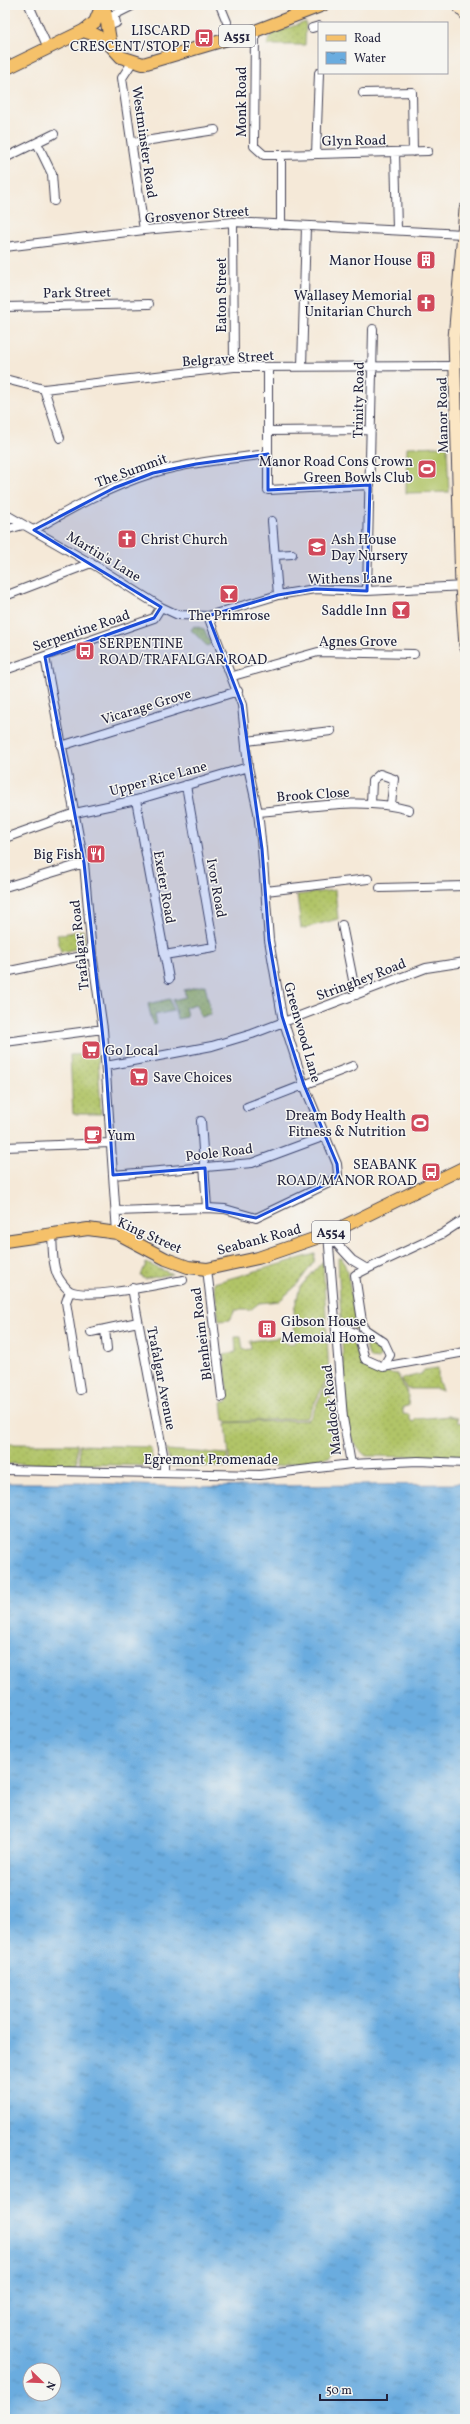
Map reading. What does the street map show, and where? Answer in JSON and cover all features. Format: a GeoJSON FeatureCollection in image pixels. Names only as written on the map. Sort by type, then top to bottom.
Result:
{"type":"FeatureCollection","features":[{"type":"Feature","properties":{"kind":"main road"},"geometry":{"type":"LineString","coordinates":[[5,69],[83,31],[95,22],[103,5]]}},
{"type":"Feature","properties":{"kind":"main road"},"geometry":{"type":"LineString","coordinates":[[103,5],[111,46]]}},
{"type":"Feature","properties":{"kind":"main road","name":"A551"},"geometry":{"type":"LineString","coordinates":[[83,31],[96,35],[111,46],[121,57],[143,64],[255,31],[323,5]]}},
{"type":"Feature","properties":{"kind":"main road"},"geometry":{"type":"LineString","coordinates":[[457,5],[465,14]]}},
{"type":"Feature","properties":{"kind":"main road","name":"Manor Road"},"geometry":{"type":"LineString","coordinates":[[465,209],[456,366],[465,646]]}},
{"type":"Feature","properties":{"kind":"main road","name":"Seabank Road"},"geometry":{"type":"LineString","coordinates":[[188,1267],[207,1269],[258,1258],[328,1234],[465,1167]]}},
{"type":"Feature","properties":{"kind":"main road","name":"King Street"},"geometry":{"type":"LineString","coordinates":[[5,1242],[88,1229],[117,1234],[166,1259],[188,1267]]}},
{"type":"Feature","properties":{"kind":"street"},"geometry":{"type":"LineString","coordinates":[[28,5],[48,48]]}},
{"type":"Feature","properties":{"kind":"street"},"geometry":{"type":"LineString","coordinates":[[108,26],[116,23],[114,15],[134,5]]}},
{"type":"Feature","properties":{"kind":"street"},"geometry":{"type":"LineString","coordinates":[[220,5],[227,22]]}},
{"type":"Feature","properties":{"kind":"street","name":"Monk Road"},"geometry":{"type":"LineString","coordinates":[[255,31],[254,146],[264,155],[280,155]]}},
{"type":"Feature","properties":{"kind":"street","name":"Westminster Road"},"geometry":{"type":"LineString","coordinates":[[133,61],[122,78],[144,230]]}},
{"type":"Feature","properties":{"kind":"street"},"geometry":{"type":"LineString","coordinates":[[316,154],[319,74]]}},
{"type":"Feature","properties":{"kind":"street"},"geometry":{"type":"LineString","coordinates":[[364,92],[412,92],[413,152]]}},
{"type":"Feature","properties":{"kind":"street"},"geometry":{"type":"LineString","coordinates":[[132,143],[215,130]]}},
{"type":"Feature","properties":{"kind":"street"},"geometry":{"type":"LineString","coordinates":[[5,158],[54,134]]}},
{"type":"Feature","properties":{"kind":"street"},"geometry":{"type":"LineString","coordinates":[[37,143],[52,174],[54,201]]}},
{"type":"Feature","properties":{"kind":"street","name":"Glyn Road"},"geometry":{"type":"LineString","coordinates":[[280,155],[428,151]]}},
{"type":"Feature","properties":{"kind":"street"},"geometry":{"type":"LineString","coordinates":[[394,152],[397,230]]}},
{"type":"Feature","properties":{"kind":"street"},"geometry":{"type":"LineString","coordinates":[[280,155],[281,225]]}},
{"type":"Feature","properties":{"kind":"street","name":"Grosvenor Street"},"geometry":{"type":"LineString","coordinates":[[5,247],[144,230],[233,222],[397,230],[464,229]]}},
{"type":"Feature","properties":{"kind":"street","name":"Eaton Street"},"geometry":{"type":"LineString","coordinates":[[233,222],[234,367]]}},
{"type":"Feature","properties":{"kind":"street"},"geometry":{"type":"LineString","coordinates":[[302,366],[306,226]]}},
{"type":"Feature","properties":{"kind":"street","name":"Park Street"},"geometry":{"type":"LineString","coordinates":[[5,307],[149,304]]}},
{"type":"Feature","properties":{"kind":"street","name":"Trinity Road"},"geometry":{"type":"LineString","coordinates":[[367,591],[373,329]]}},
{"type":"Feature","properties":{"kind":"street","name":"Belgrave Street"},"geometry":{"type":"LineString","coordinates":[[5,379],[44,389],[234,367],[456,366]]}},
{"type":"Feature","properties":{"kind":"street"},"geometry":{"type":"LineString","coordinates":[[268,367],[268,490],[370,485]]}},
{"type":"Feature","properties":{"kind":"street"},"geometry":{"type":"LineString","coordinates":[[44,389],[60,438]]}},
{"type":"Feature","properties":{"kind":"street"},"geometry":{"type":"LineString","coordinates":[[268,431],[371,430]]}},
{"type":"Feature","properties":{"kind":"street","name":"The Summit"},"geometry":{"type":"LineString","coordinates":[[34,530],[66,511],[100,494],[153,473],[196,464],[268,454]]}},
{"type":"Feature","properties":{"kind":"street","name":"Martin's Lane"},"geometry":{"type":"LineString","coordinates":[[5,514],[92,563],[161,607],[178,615],[190,616]]}},
{"type":"Feature","properties":{"kind":"street"},"geometry":{"type":"LineString","coordinates":[[272,521],[276,555],[278,595]]}},
{"type":"Feature","properties":{"kind":"street"},"geometry":{"type":"LineString","coordinates":[[5,530],[23,525]]}},
{"type":"Feature","properties":{"kind":"street"},"geometry":{"type":"LineString","coordinates":[[276,555],[292,554]]}},
{"type":"Feature","properties":{"kind":"street"},"geometry":{"type":"LineString","coordinates":[[5,596],[92,563]]}},
{"type":"Feature","properties":{"kind":"street","name":"Withens Lane"},"geometry":{"type":"LineString","coordinates":[[190,616],[208,616],[278,595],[315,589],[367,591],[463,586]]}},
{"type":"Feature","properties":{"kind":"street","name":"Serpentine Road"},"geometry":{"type":"LineString","coordinates":[[5,670],[154,618],[161,607]]}},
{"type":"Feature","properties":{"kind":"street","name":"Greenwood Lane"},"geometry":{"type":"LineString","coordinates":[[116,1211],[207,1208],[225,1209],[256,1218],[329,1183],[338,1175],[338,1164],[304,1085],[284,1022],[274,982],[270,954],[266,891],[258,812],[248,767],[247,741],[238,691],[208,616]]}},
{"type":"Feature","properties":{"kind":"street","name":"Agnes Grove"},"geometry":{"type":"LineString","coordinates":[[233,676],[318,652],[414,654]]}},
{"type":"Feature","properties":{"kind":"street","name":"Trafalgar Road"},"geometry":{"type":"LineString","coordinates":[[45,657],[84,863],[92,954],[103,1029],[117,1234]]}},
{"type":"Feature","properties":{"kind":"street","name":"Vicarage Grove"},"geometry":{"type":"LineString","coordinates":[[61,746],[238,691]]}},
{"type":"Feature","properties":{"kind":"street"},"geometry":{"type":"LineString","coordinates":[[247,741],[330,731]]}},
{"type":"Feature","properties":{"kind":"street","name":"Upper Rice Lane"},"geometry":{"type":"LineString","coordinates":[[5,838],[75,813],[136,800],[248,767]]}},
{"type":"Feature","properties":{"kind":"street","name":"Brook Close"},"geometry":{"type":"LineString","coordinates":[[371,804],[372,782],[380,774],[394,779],[391,804]]}},
{"type":"Feature","properties":{"kind":"street","name":"Ivor Road"},"geometry":{"type":"LineString","coordinates":[[164,955],[214,947],[186,785]]}},
{"type":"Feature","properties":{"kind":"street","name":"Exeter Road"},"geometry":{"type":"LineString","coordinates":[[136,800],[169,979]]}},
{"type":"Feature","properties":{"kind":"street","name":"Brook Close"},"geometry":{"type":"LineString","coordinates":[[258,812],[371,804],[391,804],[409,810]]}},
{"type":"Feature","properties":{"kind":"street"},"geometry":{"type":"LineString","coordinates":[[5,887],[84,863]]}},
{"type":"Feature","properties":{"kind":"street"},"geometry":{"type":"LineString","coordinates":[[266,891],[368,880]]}},
{"type":"Feature","properties":{"kind":"street"},"geometry":{"type":"LineString","coordinates":[[380,888],[465,886]]}},
{"type":"Feature","properties":{"kind":"street"},"geometry":{"type":"LineString","coordinates":[[342,925],[356,994]]}},
{"type":"Feature","properties":{"kind":"street"},"geometry":{"type":"LineString","coordinates":[[5,972],[92,954]]}},
{"type":"Feature","properties":{"kind":"street","name":"Stringhey Road"},"geometry":{"type":"LineString","coordinates":[[106,1066],[212,1046],[284,1022],[426,968],[465,962]]}},
{"type":"Feature","properties":{"kind":"street"},"geometry":{"type":"LineString","coordinates":[[5,1042],[103,1029]]}},
{"type":"Feature","properties":{"kind":"street"},"geometry":{"type":"LineString","coordinates":[[247,1107],[353,1066]]}},
{"type":"Feature","properties":{"kind":"street"},"geometry":{"type":"LineString","coordinates":[[201,1121],[207,1208]]}},
{"type":"Feature","properties":{"kind":"street","name":"Poole Road"},"geometry":{"type":"LineString","coordinates":[[113,1175],[252,1163],[325,1136]]}},
{"type":"Feature","properties":{"kind":"street"},"geometry":{"type":"LineString","coordinates":[[5,1147],[110,1143]]}},
{"type":"Feature","properties":{"kind":"street"},"geometry":{"type":"LineString","coordinates":[[384,1367],[390,1355],[384,1342],[363,1328],[355,1275],[442,1234],[465,1219]]}},
{"type":"Feature","properties":{"kind":"street"},"geometry":{"type":"LineString","coordinates":[[328,1234],[352,1260],[367,1269]]}},
{"type":"Feature","properties":{"kind":"street","name":"Maddock Road"},"geometry":{"type":"LineString","coordinates":[[328,1234],[343,1418],[351,1464]]}},
{"type":"Feature","properties":{"kind":"street"},"geometry":{"type":"LineString","coordinates":[[52,1235],[56,1273],[60,1281],[70,1291],[82,1294],[183,1280]]}},
{"type":"Feature","properties":{"kind":"street","name":"Blenheim Road"},"geometry":{"type":"LineString","coordinates":[[207,1269],[222,1397]]}},
{"type":"Feature","properties":{"kind":"street","name":"Trafalgar Avenue"},"geometry":{"type":"LineString","coordinates":[[132,1288],[164,1459],[164,1473]]}},
{"type":"Feature","properties":{"kind":"street"},"geometry":{"type":"LineString","coordinates":[[70,1291],[66,1302],[80,1390]]}},
{"type":"Feature","properties":{"kind":"street"},"geometry":{"type":"LineString","coordinates":[[91,1332],[138,1322]]}},
{"type":"Feature","properties":{"kind":"street"},"geometry":{"type":"LineString","coordinates":[[104,1329],[107,1350]]}},
{"type":"Feature","properties":{"kind":"street"},"geometry":{"type":"LineString","coordinates":[[336,1330],[347,1329],[358,1335],[365,1359],[384,1367],[465,1352]]}},
{"type":"Feature","properties":{"kind":"street","name":"Egremont Promenade"},"geometry":{"type":"LineString","coordinates":[[5,1470],[266,1475],[351,1464],[418,1462],[465,1463]]}},
{"type":"Feature","properties":{"kind":"highlighted area"},"geometry":{"type":"Polygon","coordinates":[[[268,454],[268,490],[370,485],[367,591],[315,589],[278,595],[208,616],[242,705],[262,849],[269,940],[282,1016],[304,1085],[337,1164],[338,1175],[329,1183],[256,1218],[207,1208],[205,1168],[113,1175],[106,1066],[84,863],[45,657],[154,618],[161,607],[34,530],[114,488],[153,473],[196,464],[268,454]]]}},
{"type":"Feature","properties":{"kind":"green space"},"geometry":{"type":"Polygon","coordinates":[[[306,22],[305,45],[267,45],[272,33],[306,22]]]}},
{"type":"Feature","properties":{"kind":"green space","name":"Manor Road Cons Crown Green Bowls Club"},"geometry":{"type":"Polygon","coordinates":[[[447,446],[449,492],[406,493],[407,447],[447,446]]]}},
{"type":"Feature","properties":{"kind":"green space"},"geometry":{"type":"Polygon","coordinates":[[[194,626],[204,629],[211,644],[207,646],[191,630],[194,626]]]}},
{"type":"Feature","properties":{"kind":"green space"},"geometry":{"type":"Polygon","coordinates":[[[335,890],[338,919],[301,929],[297,895],[335,890]]]}},
{"type":"Feature","properties":{"kind":"green space"},"geometry":{"type":"Polygon","coordinates":[[[83,930],[86,947],[61,952],[57,935],[83,930]]]}},
{"type":"Feature","properties":{"kind":"green space"},"geometry":{"type":"Polygon","coordinates":[[[205,985],[211,1014],[201,1017],[196,1004],[185,1007],[187,1017],[177,1019],[173,1000],[186,997],[184,990],[205,985]]]}},
{"type":"Feature","properties":{"kind":"green space"},"geometry":{"type":"Polygon","coordinates":[[[170,999],[173,1011],[155,1015],[157,1024],[153,1025],[148,1004],[170,999]]]}},
{"type":"Feature","properties":{"kind":"green space"},"geometry":{"type":"Polygon","coordinates":[[[98,1054],[101,1114],[73,1114],[70,1055],[98,1054]]]}},
{"type":"Feature","properties":{"kind":"green space"},"geometry":{"type":"Polygon","coordinates":[[[315,1254],[314,1262],[296,1286],[279,1301],[259,1303],[250,1310],[235,1310],[230,1320],[219,1321],[214,1283],[315,1254]]]}},
{"type":"Feature","properties":{"kind":"green space"},"geometry":{"type":"Polygon","coordinates":[[[338,1258],[342,1258],[345,1266],[349,1281],[352,1304],[358,1324],[365,1333],[378,1343],[384,1352],[378,1359],[370,1358],[360,1332],[341,1322],[338,1258]]]}},
{"type":"Feature","properties":{"kind":"green space"},"geometry":{"type":"Polygon","coordinates":[[[323,1261],[329,1375],[308,1416],[306,1418],[229,1422],[224,1420],[222,1402],[228,1401],[224,1354],[236,1352],[235,1337],[241,1337],[243,1350],[251,1349],[250,1341],[285,1337],[286,1344],[295,1343],[294,1310],[300,1287],[323,1261]]]}},
{"type":"Feature","properties":{"kind":"green space"},"geometry":{"type":"Polygon","coordinates":[[[146,1263],[172,1274],[145,1279],[141,1276],[146,1263]]]}},
{"type":"Feature","properties":{"kind":"green space"},"geometry":{"type":"Polygon","coordinates":[[[349,1339],[353,1342],[356,1352],[363,1365],[367,1368],[397,1374],[409,1396],[408,1406],[403,1407],[403,1414],[410,1415],[410,1420],[413,1422],[416,1419],[449,1416],[457,1418],[458,1423],[465,1422],[465,1458],[366,1456],[356,1446],[353,1442],[346,1418],[344,1391],[342,1341],[349,1339]]]}},
{"type":"Feature","properties":{"kind":"green space"},"geometry":{"type":"Polygon","coordinates":[[[438,1368],[438,1379],[442,1391],[437,1389],[407,1389],[401,1379],[421,1374],[424,1370],[438,1368]]]}},
{"type":"Feature","properties":{"kind":"green space"},"geometry":{"type":"Polygon","coordinates":[[[329,1379],[335,1449],[329,1457],[279,1466],[230,1468],[226,1423],[306,1420],[310,1418],[329,1379]]]}},
{"type":"Feature","properties":{"kind":"green space"},"geometry":{"type":"Polygon","coordinates":[[[5,1444],[77,1444],[77,1464],[5,1464],[5,1444]]]}},
{"type":"Feature","properties":{"kind":"green space"},"geometry":{"type":"Polygon","coordinates":[[[79,1445],[150,1447],[154,1466],[80,1464],[79,1445]]]}},
{"type":"Feature","properties":{"kind":"green space"},"geometry":{"type":"Polygon","coordinates":[[[166,1450],[227,1454],[227,1467],[171,1466],[166,1450]]]}},
{"type":"Feature","properties":{"kind":"water"},"geometry":{"type":"Polygon","coordinates":[[[465,1475],[465,2419],[5,2419],[5,1483],[96,1483],[180,1487],[455,1484],[463,1481],[465,1475]]]}},
{"type":"Feature","properties":{"kind":"place","name":"LISCARD CRESCENT/STOP F"},"geometry":{"type":"Point","coordinates":[204,38]}},
{"type":"Feature","properties":{"kind":"place","name":"Manor House"},"geometry":{"type":"Point","coordinates":[426,260]}},
{"type":"Feature","properties":{"kind":"place","name":"Wallasey Memorial Unitarian Church"},"geometry":{"type":"Point","coordinates":[426,303]}},
{"type":"Feature","properties":{"kind":"place","name":"Manor Road Cons Crown Green Bowls Club"},"geometry":{"type":"Point","coordinates":[427,469]}},
{"type":"Feature","properties":{"kind":"place","name":"Christ Church"},"geometry":{"type":"Point","coordinates":[127,539]}},
{"type":"Feature","properties":{"kind":"place","name":"Ash House Day Nursery"},"geometry":{"type":"Point","coordinates":[317,547]}},
{"type":"Feature","properties":{"kind":"place","name":"The Primrose"},"geometry":{"type":"Point","coordinates":[229,594]}},
{"type":"Feature","properties":{"kind":"place","name":"Saddle Inn"},"geometry":{"type":"Point","coordinates":[401,610]}},
{"type":"Feature","properties":{"kind":"place","name":"SERPENTINE ROAD/TRAFALGAR ROAD"},"geometry":{"type":"Point","coordinates":[85,651]}},
{"type":"Feature","properties":{"kind":"place","name":"Big Fish"},"geometry":{"type":"Point","coordinates":[96,854]}},
{"type":"Feature","properties":{"kind":"place","name":"Go Local"},"geometry":{"type":"Point","coordinates":[91,1050]}},
{"type":"Feature","properties":{"kind":"place","name":"Save Choices"},"geometry":{"type":"Point","coordinates":[139,1077]}},
{"type":"Feature","properties":{"kind":"place","name":"Dream Body Health Fitness & Nutrition"},"geometry":{"type":"Point","coordinates":[420,1123]}},
{"type":"Feature","properties":{"kind":"place","name":"Yum"},"geometry":{"type":"Point","coordinates":[93,1135]}},
{"type":"Feature","properties":{"kind":"place","name":"SEABANK ROAD/MANOR ROAD"},"geometry":{"type":"Point","coordinates":[431,1172]}},
{"type":"Feature","properties":{"kind":"place","name":"Gibson House Memoial Home"},"geometry":{"type":"Point","coordinates":[267,1329]}}]}
